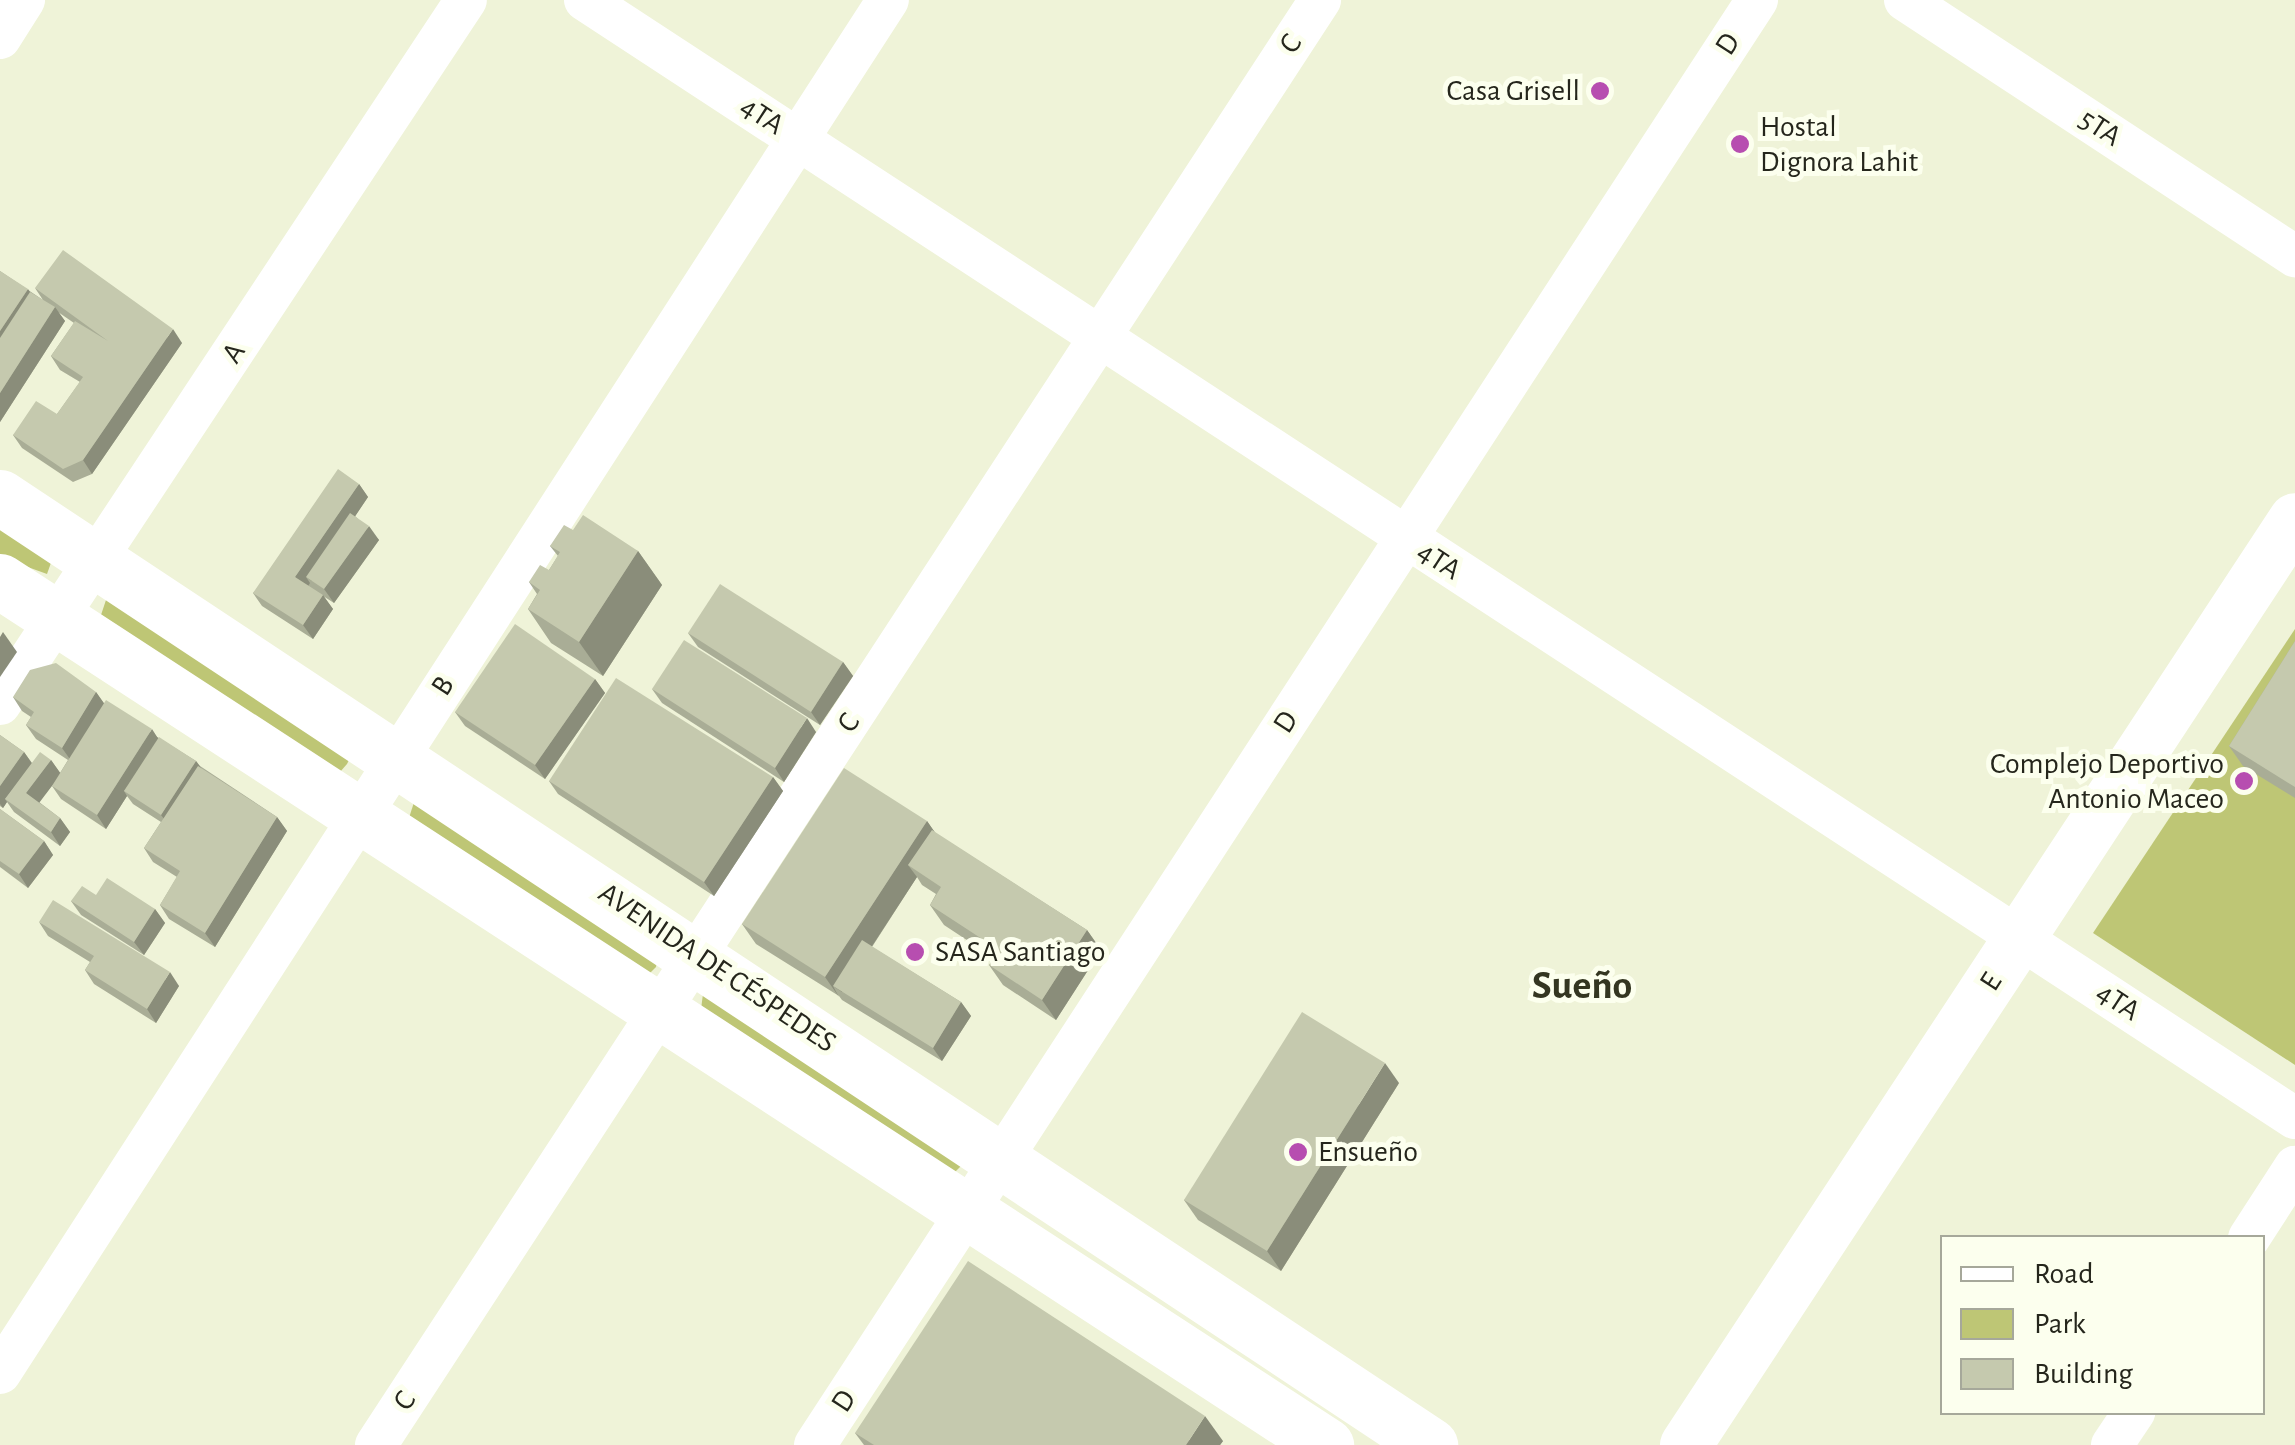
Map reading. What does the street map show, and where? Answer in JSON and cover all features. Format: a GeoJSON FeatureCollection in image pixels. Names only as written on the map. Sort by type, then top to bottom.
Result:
{"type":"FeatureCollection","features":[{"type":"Feature","properties":{"kind":"main road","name":"AVENIDA DE CÉSPEDES"},"geometry":{"type":"LineString","coordinates":[[0,497],[697,954],[1430,1445]]}},
{"type":"Feature","properties":{"kind":"main road"},"geometry":{"type":"LineString","coordinates":[[0,581],[365,814],[659,1012],[972,1208],[1326,1445]]}},
{"type":"Feature","properties":{"kind":"street"},"geometry":{"type":"LineString","coordinates":[[0,38],[24,0]]}},
{"type":"Feature","properties":{"kind":"street","name":"A"},"geometry":{"type":"LineString","coordinates":[[0,704],[466,0]]}},
{"type":"Feature","properties":{"kind":"street","name":"4TA"},"geometry":{"type":"LineString","coordinates":[[585,0],[2295,1118]]}},
{"type":"Feature","properties":{"kind":"street","name":"B"},"geometry":{"type":"LineString","coordinates":[[0,1373],[888,0]]}},
{"type":"Feature","properties":{"kind":"street","name":"C"},"geometry":{"type":"LineString","coordinates":[[376,1445],[1320,0]]}},
{"type":"Feature","properties":{"kind":"street","name":"D"},"geometry":{"type":"LineString","coordinates":[[815,1445],[1757,0]]}},
{"type":"Feature","properties":{"kind":"street","name":"5TA"},"geometry":{"type":"LineString","coordinates":[[1906,0],[2295,256]]}},
{"type":"Feature","properties":{"kind":"street","name":"E"},"geometry":{"type":"LineString","coordinates":[[1686,1445],[2295,518]]}},
{"type":"Feature","properties":{"kind":"street"},"geometry":{"type":"LineString","coordinates":[[2251,1235],[2295,1168]]}},
{"type":"Feature","properties":{"kind":"street"},"geometry":{"type":"LineString","coordinates":[[2112,1445],[2132,1415]]}},
{"type":"Feature","properties":{"kind":"green space"},"geometry":{"type":"Polygon","coordinates":[[[0,520],[52,560],[47,574],[0,557],[0,520]]]}},
{"type":"Feature","properties":{"kind":"green space"},"geometry":{"type":"Polygon","coordinates":[[[107,597],[349,760],[347,764],[340,772],[101,615],[107,597]]]}},
{"type":"Feature","properties":{"kind":"green space","name":"Complejo Deportivo Antonio Maceo"},"geometry":{"type":"Polygon","coordinates":[[[2295,629],[2295,1065],[2093,933],[2295,629]]]}},
{"type":"Feature","properties":{"kind":"green space"},"geometry":{"type":"Polygon","coordinates":[[[415,799],[657,962],[656,967],[648,975],[409,818],[415,799]]]}},
{"type":"Feature","properties":{"kind":"green space"},"geometry":{"type":"Polygon","coordinates":[[[703,994],[963,1164],[955,1172],[701,1009],[703,994]]]}},
{"type":"Feature","properties":{"kind":"building"},"geometry":{"type":"Polygon","coordinates":[[[63,250],[173,329],[83,460],[63,469],[13,435],[36,401],[57,414],[83,377],[51,356],[75,321],[108,341],[35,288],[63,250]]]}},
{"type":"Feature","properties":{"kind":"building"},"geometry":{"type":"Polygon","coordinates":[[[0,271],[28,289],[0,331],[0,271]]]}},
{"type":"Feature","properties":{"kind":"building"},"geometry":{"type":"Polygon","coordinates":[[[30,292],[55,307],[0,393],[0,338],[30,292]]]}},
{"type":"Feature","properties":{"kind":"building"},"geometry":{"type":"Polygon","coordinates":[[[338,469],[359,484],[295,577],[323,595],[303,625],[253,593],[338,469]]]}},
{"type":"Feature","properties":{"kind":"building"},"geometry":{"type":"Polygon","coordinates":[[[350,513],[369,526],[324,589],[306,577],[350,513]]]}},
{"type":"Feature","properties":{"kind":"building"},"geometry":{"type":"Polygon","coordinates":[[[583,515],[638,551],[579,642],[528,609],[540,590],[529,582],[540,565],[549,570],[560,552],[550,546],[564,525],[573,530],[583,515]]]}},
{"type":"Feature","properties":{"kind":"building"},"geometry":{"type":"Polygon","coordinates":[[[720,584],[843,662],[811,712],[688,633],[720,584]]]}},
{"type":"Feature","properties":{"kind":"building"},"geometry":{"type":"Polygon","coordinates":[[[515,624],[595,679],[535,765],[455,712],[515,624]]]}},
{"type":"Feature","properties":{"kind":"building"},"geometry":{"type":"Polygon","coordinates":[[[684,640],[807,718],[775,768],[652,689],[684,640]]]}},
{"type":"Feature","properties":{"kind":"building"},"geometry":{"type":"Polygon","coordinates":[[[2295,641],[2295,787],[2229,746],[2295,641]]]}},
{"type":"Feature","properties":{"kind":"building"},"geometry":{"type":"Polygon","coordinates":[[[56,663],[96,692],[62,748],[26,725],[34,712],[13,697],[30,670],[56,663]]]}},
{"type":"Feature","properties":{"kind":"building"},"geometry":{"type":"Polygon","coordinates":[[[616,678],[773,777],[704,882],[549,781],[616,678]]]}},
{"type":"Feature","properties":{"kind":"building"},"geometry":{"type":"Polygon","coordinates":[[[106,700],[152,729],[97,815],[52,786],[106,700]]]}},
{"type":"Feature","properties":{"kind":"building"},"geometry":{"type":"Polygon","coordinates":[[[0,735],[24,752],[0,786],[0,735]]]}},
{"type":"Feature","properties":{"kind":"building"},"geometry":{"type":"Polygon","coordinates":[[[159,737],[196,761],[161,815],[124,791],[159,737]]]}},
{"type":"Feature","properties":{"kind":"building"},"geometry":{"type":"Polygon","coordinates":[[[40,752],[51,760],[26,793],[60,818],[51,832],[5,799],[40,752]]]}},
{"type":"Feature","properties":{"kind":"building"},"geometry":{"type":"Polygon","coordinates":[[[198,766],[277,817],[205,933],[160,905],[180,871],[144,848],[198,766]]]}},
{"type":"Feature","properties":{"kind":"building"},"geometry":{"type":"Polygon","coordinates":[[[844,768],[927,821],[825,977],[742,924],[844,768]]]}},
{"type":"Feature","properties":{"kind":"building"},"geometry":{"type":"Polygon","coordinates":[[[0,809],[44,841],[19,874],[0,861],[0,809]]]}},
{"type":"Feature","properties":{"kind":"building"},"geometry":{"type":"Polygon","coordinates":[[[932,830],[1087,930],[1042,1000],[989,965],[999,950],[930,905],[941,887],[908,865],[932,830]]]}},
{"type":"Feature","properties":{"kind":"building"},"geometry":{"type":"Polygon","coordinates":[[[107,878],[155,909],[134,942],[71,901],[82,886],[96,895],[107,878]]]}},
{"type":"Feature","properties":{"kind":"building"},"geometry":{"type":"Polygon","coordinates":[[[53,900],[170,972],[147,1009],[85,970],[94,956],[39,922],[53,900]]]}},
{"type":"Feature","properties":{"kind":"building"},"geometry":{"type":"Polygon","coordinates":[[[862,940],[961,1002],[933,1048],[833,986],[862,940]]]}},
{"type":"Feature","properties":{"kind":"building","name":"Ensueño"},"geometry":{"type":"Polygon","coordinates":[[[1302,1012],[1385,1063],[1267,1251],[1184,1200],[1302,1012]]]}},
{"type":"Feature","properties":{"kind":"building"},"geometry":{"type":"Polygon","coordinates":[[[968,1261],[1205,1416],[1186,1445],[874,1445],[855,1433],[968,1261]]]}},
{"type":"Feature","properties":{"kind":"place","name":"Casa Grisell"},"geometry":{"type":"Point","coordinates":[1600,91]}},
{"type":"Feature","properties":{"kind":"place","name":"Hostal Dignora Lahit"},"geometry":{"type":"Point","coordinates":[1740,144]}},
{"type":"Feature","properties":{"kind":"place","name":"Complejo Deportivo Antonio Maceo"},"geometry":{"type":"Point","coordinates":[2244,781]}},
{"type":"Feature","properties":{"kind":"place","name":"SASA Santiago"},"geometry":{"type":"Point","coordinates":[915,952]}},
{"type":"Feature","properties":{"kind":"place","name":"Ensueño"},"geometry":{"type":"Point","coordinates":[1298,1152]}},
{"type":"Feature","properties":{"kind":"district","name":"Sueño"},"geometry":{"type":"Point","coordinates":[1582,986]}}]}
